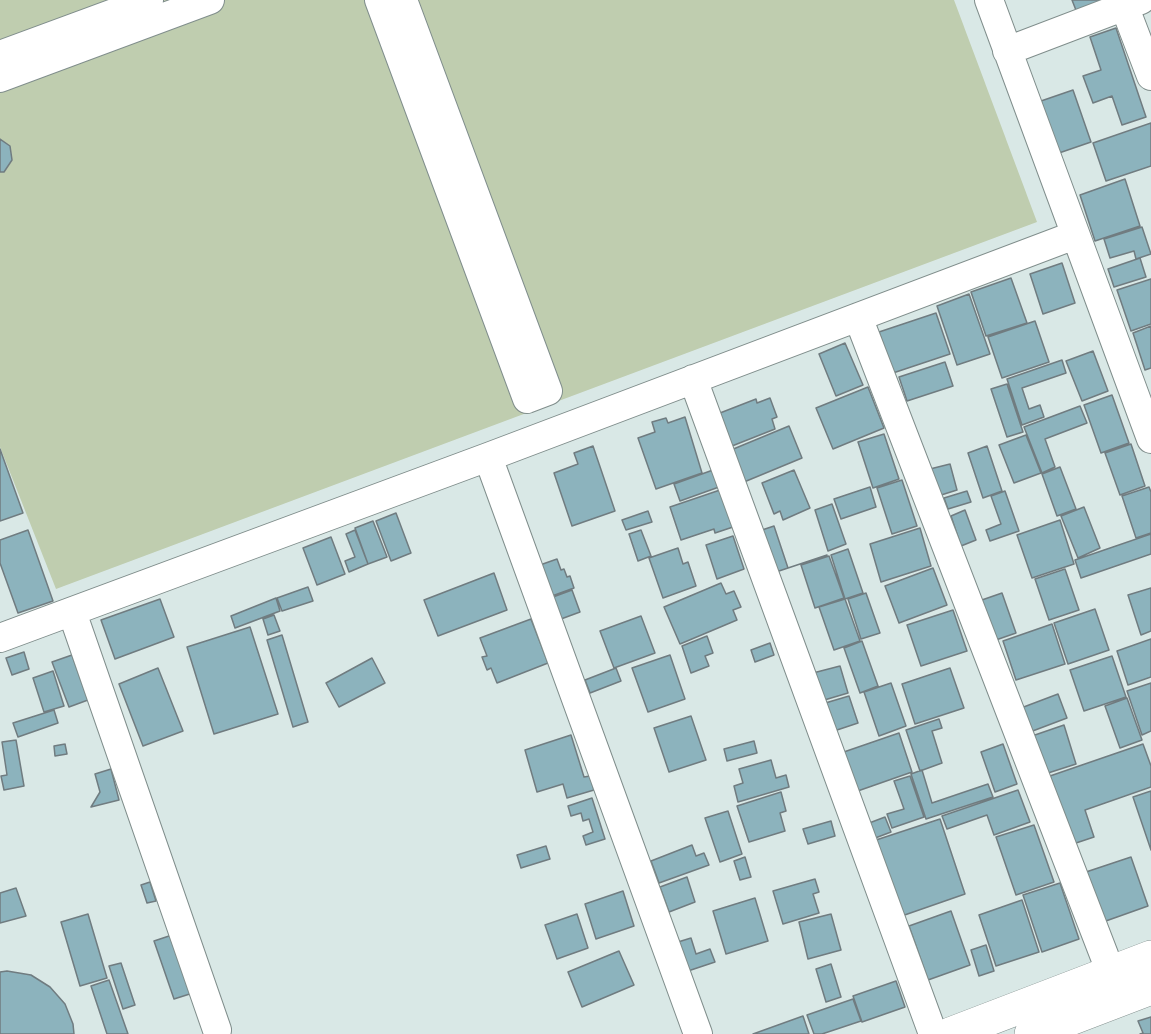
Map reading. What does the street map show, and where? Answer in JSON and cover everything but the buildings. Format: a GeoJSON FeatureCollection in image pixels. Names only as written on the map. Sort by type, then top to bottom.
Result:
{"type":"FeatureCollection","features":[{"type":"Feature","properties":{"kind":"main road"},"geometry":{"type":"LineString","coordinates":[[950,1034],[1151,957]]}},
{"type":"Feature","properties":{"kind":"main road"},"geometry":{"type":"LineString","coordinates":[[1030,1034],[1151,988]]}},
{"type":"Feature","properties":{"kind":"street"},"geometry":{"type":"LineString","coordinates":[[0,56],[149,0]]}},
{"type":"Feature","properties":{"kind":"street"},"geometry":{"type":"LineString","coordinates":[[0,78],[210,0]]}},
{"type":"Feature","properties":{"kind":"street"},"geometry":{"type":"LineString","coordinates":[[379,0],[542,437]]}},
{"type":"Feature","properties":{"kind":"street"},"geometry":{"type":"LineString","coordinates":[[403,0],[548,391],[527,399]]}},
{"type":"Feature","properties":{"kind":"street"},"geometry":{"type":"LineString","coordinates":[[989,0],[1151,439]]}},
{"type":"Feature","properties":{"kind":"street"},"geometry":{"type":"LineString","coordinates":[[1007,51],[1129,2],[1151,76]]}},
{"type":"Feature","properties":{"kind":"street"},"geometry":{"type":"LineString","coordinates":[[0,638],[542,437],[1076,235]]}},
{"type":"Feature","properties":{"kind":"street"},"geometry":{"type":"LineString","coordinates":[[858,317],[1111,973]]}},
{"type":"Feature","properties":{"kind":"street"},"geometry":{"type":"LineString","coordinates":[[693,379],[933,1034]]}},
{"type":"Feature","properties":{"kind":"street"},"geometry":{"type":"LineString","coordinates":[[488,457],[698,1034]]}},
{"type":"Feature","properties":{"kind":"street"},"geometry":{"type":"LineString","coordinates":[[72,612],[217,1030]]}},
{"type":"Feature","properties":{"kind":"green space"},"geometry":{"type":"Polygon","coordinates":[[[0,0],[954,0],[1037,222],[56,589],[0,447],[0,0]]]}}]}
